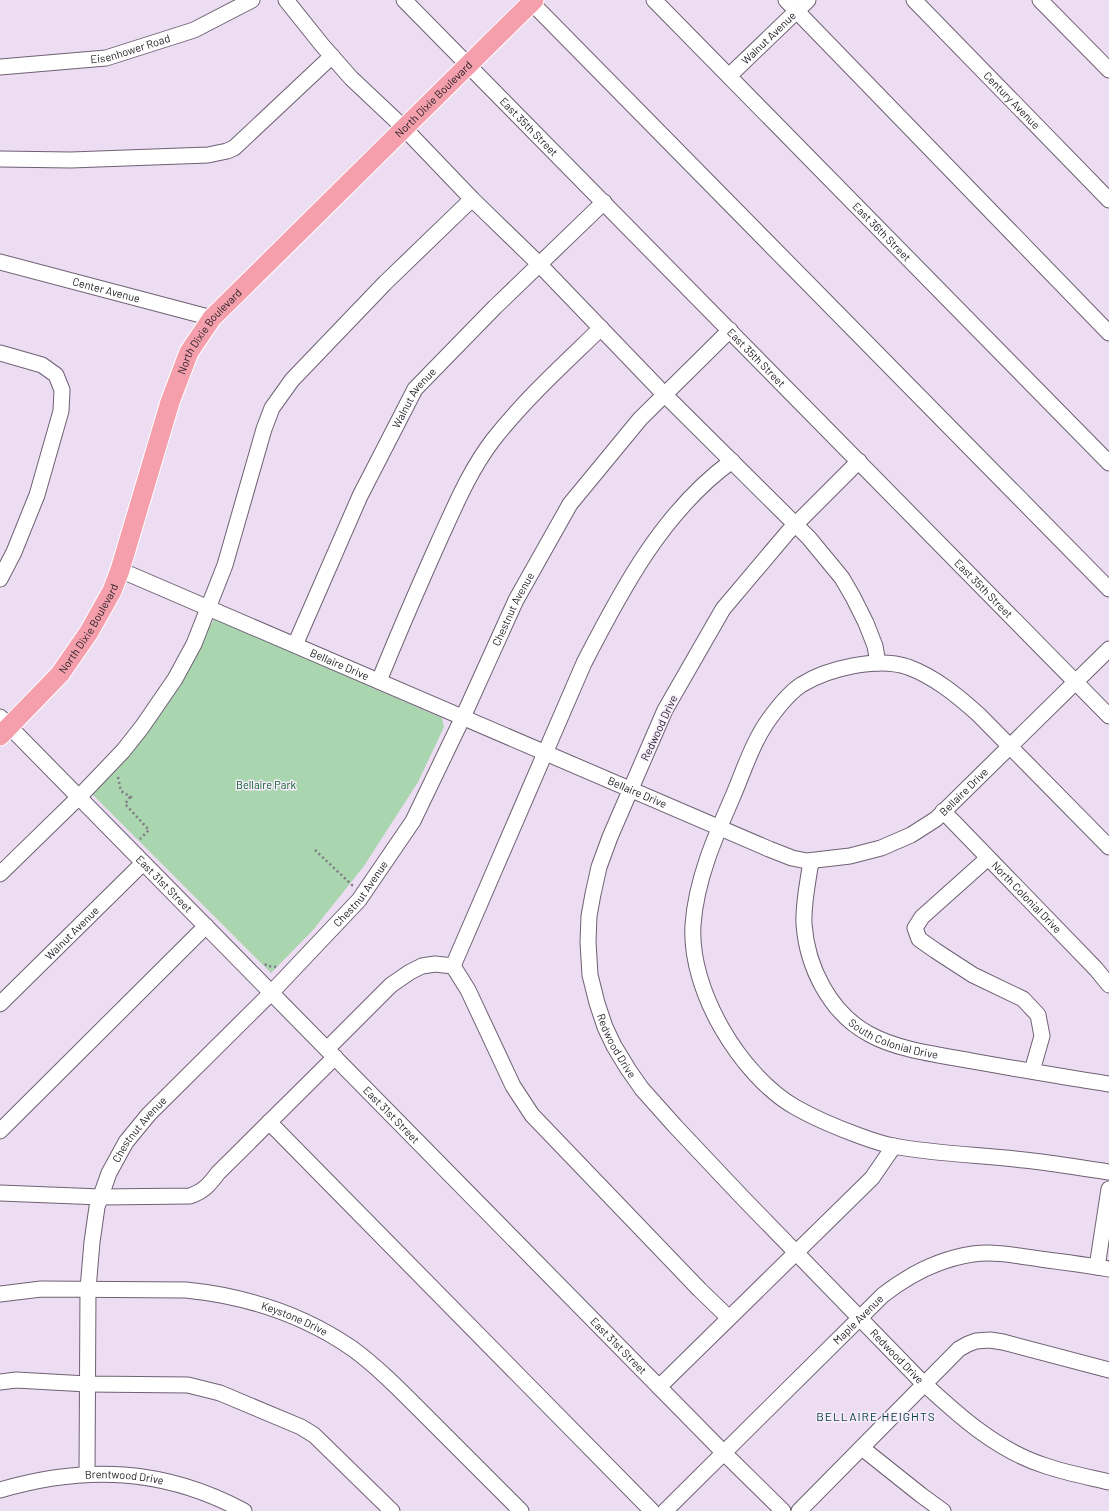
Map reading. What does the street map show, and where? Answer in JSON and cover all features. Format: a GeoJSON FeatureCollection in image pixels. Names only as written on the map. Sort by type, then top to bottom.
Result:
{"type":"FeatureCollection","features":[{"type":"Feature","properties":{"kind":"main road","name":"North Dixie Boulevard"},"geometry":{"type":"LineString","coordinates":[[3,727],[60,674],[89,632],[112,591],[120,570],[170,402],[189,352],[212,318],[531,1]]}},
{"type":"Feature","properties":{"kind":"street","name":"Eisenhower Road"},"geometry":{"type":"LineString","coordinates":[[0,67],[106,58],[194,30],[252,0]]}},
{"type":"Feature","properties":{"kind":"street"},"geometry":{"type":"LineString","coordinates":[[286,0],[351,78],[404,128],[472,199],[539,264],[665,395],[795,524],[825,557],[842,578],[866,622],[875,646],[878,663]]}},
{"type":"Feature","properties":{"kind":"street","name":"East 35th Street"},"geometry":{"type":"LineString","coordinates":[[404,0],[1109,716]]}},
{"type":"Feature","properties":{"kind":"street","name":"Walnut Avenue"},"geometry":{"type":"LineString","coordinates":[[729,76],[791,5],[808,0]]}},
{"type":"Feature","properties":{"kind":"street","name":"Century Avenue"},"geometry":{"type":"LineString","coordinates":[[914,0],[1109,200]]}},
{"type":"Feature","properties":{"kind":"street"},"geometry":{"type":"LineString","coordinates":[[1040,0],[1109,70]]}},
{"type":"Feature","properties":{"kind":"street"},"geometry":{"type":"LineString","coordinates":[[531,1],[1109,588]]}},
{"type":"Feature","properties":{"kind":"street","name":"East 36th Street"},"geometry":{"type":"LineString","coordinates":[[663,3],[729,76],[1109,464]]}},
{"type":"Feature","properties":{"kind":"street"},"geometry":{"type":"LineString","coordinates":[[791,5],[1109,333]]}},
{"type":"Feature","properties":{"kind":"street"},"geometry":{"type":"LineString","coordinates":[[0,159],[71,160],[208,155],[227,151],[234,148],[332,56]]}},
{"type":"Feature","properties":{"kind":"street"},"geometry":{"type":"LineString","coordinates":[[0,874],[79,797],[123,751],[160,702],[175,679],[194,644],[226,565],[264,429],[272,408],[292,380],[318,352],[385,283],[472,199]]}},
{"type":"Feature","properties":{"kind":"street","name":"Walnut Avenue"},"geometry":{"type":"LineString","coordinates":[[295,645],[360,496],[415,389],[539,264],[604,202]]}},
{"type":"Feature","properties":{"kind":"street","name":"Center Avenue"},"geometry":{"type":"LineString","coordinates":[[0,262],[212,318]]}},
{"type":"Feature","properties":{"kind":"street"},"geometry":{"type":"LineString","coordinates":[[379,681],[453,512],[476,465],[493,440],[535,392],[601,328]]}},
{"type":"Feature","properties":{"kind":"street","name":"Chestnut Avenue"},"geometry":{"type":"LineString","coordinates":[[87,1474],[88,1289],[92,1242],[97,1207],[109,1173],[126,1142],[149,1114],[271,993],[359,900],[413,821],[463,717],[516,600],[570,504],[640,419],[730,330]]}},
{"type":"Feature","properties":{"kind":"street"},"geometry":{"type":"LineString","coordinates":[[0,352],[42,365],[56,375],[62,390],[61,411],[37,495],[14,552],[0,579]]}},
{"type":"Feature","properties":{"kind":"street"},"geometry":{"type":"LineString","coordinates":[[452,966],[584,662],[608,614],[630,578],[676,512],[714,474],[732,461]]}},
{"type":"Feature","properties":{"kind":"street","name":"Redwood Drive"},"geometry":{"type":"LineString","coordinates":[[859,461],[795,524],[724,609],[665,710],[610,837],[599,867],[592,894],[589,916],[588,942],[590,975],[605,1027],[614,1046],[642,1089],[675,1126],[796,1252],[926,1384],[963,1418],[981,1432],[1014,1453],[1046,1466],[1109,1482]]}},
{"type":"Feature","properties":{"kind":"street","name":"Bellaire Drive"},"geometry":{"type":"LineString","coordinates":[[120,570],[792,858],[811,861],[850,856],[881,848],[911,835],[936,819],[1109,649]]}},
{"type":"Feature","properties":{"kind":"street"},"geometry":{"type":"LineString","coordinates":[[1109,847],[1010,746],[960,698],[934,680],[907,667],[878,663],[832,672],[814,678],[800,686],[785,699],[769,719],[756,742],[719,827],[702,878],[695,905],[693,927],[693,943],[696,964],[713,1012],[732,1046],[749,1068],[777,1095],[795,1107],[829,1125],[894,1146],[1026,1160],[1109,1172]]}},
{"type":"Feature","properties":{"kind":"street","name":"East 31st Street"},"geometry":{"type":"LineString","coordinates":[[3,727],[79,797],[724,1453],[783,1511]]}},
{"type":"Feature","properties":{"kind":"street","name":"North Colonial Drive"},"geometry":{"type":"LineString","coordinates":[[943,811],[1096,969],[1109,985]]}},
{"type":"Feature","properties":{"kind":"street"},"geometry":{"type":"LineString","coordinates":[[988,858],[922,917],[915,928],[919,939],[930,947],[973,975],[1023,999],[1038,1015],[1042,1036],[1032,1072]]}},
{"type":"Feature","properties":{"kind":"street","name":"South Colonial Drive"},"geometry":{"type":"LineString","coordinates":[[811,861],[805,898],[804,922],[806,940],[811,960],[822,985],[841,1012],[853,1023],[869,1034],[899,1046],[1032,1072],[1109,1084]]}},
{"type":"Feature","properties":{"kind":"street","name":"Walnut Avenue"},"geometry":{"type":"LineString","coordinates":[[0,1004],[143,863]]}},
{"type":"Feature","properties":{"kind":"street"},"geometry":{"type":"LineString","coordinates":[[0,1131],[206,926]]}},
{"type":"Feature","properties":{"kind":"street"},"geometry":{"type":"LineString","coordinates":[[0,1193],[101,1197],[190,1196],[199,1193],[269,1122],[390,986],[422,966],[435,964],[452,966],[468,990],[513,1086],[532,1115],[700,1290],[729,1318]]}},
{"type":"Feature","properties":{"kind":"street"},"geometry":{"type":"LineString","coordinates":[[269,1122],[652,1511]]}},
{"type":"Feature","properties":{"kind":"street"},"geometry":{"type":"LineString","coordinates":[[659,1387],[872,1178],[894,1146]]}},
{"type":"Feature","properties":{"kind":"street"},"geometry":{"type":"LineString","coordinates":[[1103,1268],[1109,1189]]}},
{"type":"Feature","properties":{"kind":"street","name":"Maple Avenue"},"geometry":{"type":"LineString","coordinates":[[664,1511],[860,1317],[883,1295],[905,1278],[935,1264],[974,1254],[1010,1255],[1103,1268]]}},
{"type":"Feature","properties":{"kind":"street","name":"Keystone Drive"},"geometry":{"type":"LineString","coordinates":[[0,1294],[41,1289],[186,1290],[225,1295],[264,1305],[282,1312],[322,1330],[352,1349],[381,1372],[521,1511]]}},
{"type":"Feature","properties":{"kind":"street"},"geometry":{"type":"LineString","coordinates":[[799,1511],[964,1346],[984,1340],[1003,1342],[1109,1370]]}},
{"type":"Feature","properties":{"kind":"street"},"geometry":{"type":"LineString","coordinates":[[0,1382],[16,1380],[87,1384],[188,1385],[220,1393],[301,1427],[314,1435],[392,1511]]}},
{"type":"Feature","properties":{"kind":"street"},"geometry":{"type":"LineString","coordinates":[[862,1448],[943,1511]]}},
{"type":"Feature","properties":{"kind":"street","name":"Brentwood Drive"},"geometry":{"type":"LineString","coordinates":[[0,1490],[42,1479],[87,1474],[130,1475],[172,1482],[208,1494],[244,1511]]}},
{"type":"Feature","properties":{"kind":"path"},"geometry":{"type":"LineString","coordinates":[[122,772],[118,778],[121,791],[134,799]]}},
{"type":"Feature","properties":{"kind":"path"},"geometry":{"type":"LineString","coordinates":[[130,797],[125,804],[149,830],[139,838],[144,843]]}},
{"type":"Feature","properties":{"kind":"path"},"geometry":{"type":"LineString","coordinates":[[315,850],[352,885],[347,891]]}},
{"type":"Feature","properties":{"kind":"path"},"geometry":{"type":"LineString","coordinates":[[261,961],[272,968],[282,966]]}},
{"type":"Feature","properties":{"kind":"green space","name":"Bellaire Park"},"geometry":{"type":"Polygon","coordinates":[[[214,619],[442,718],[444,727],[418,782],[364,866],[313,930],[271,973],[89,791],[145,734],[164,710],[214,619]]]}},
{"type":"Feature","properties":{"kind":"district","name":"BELLAIRE HEIGHTS"},"geometry":{"type":"Point","coordinates":[876,1417]}}]}
